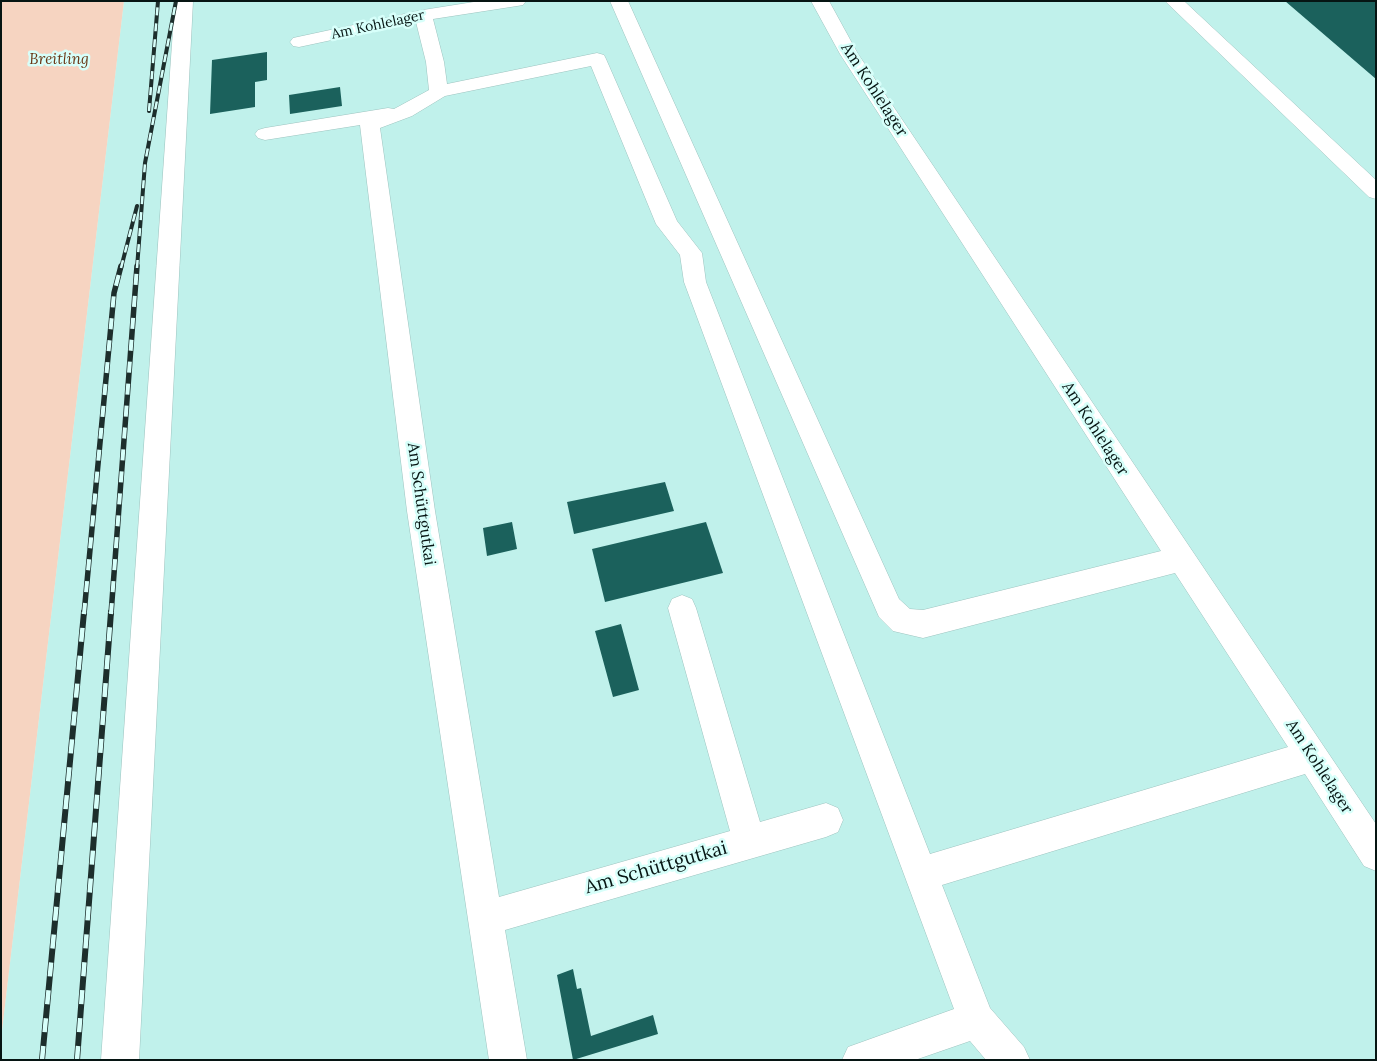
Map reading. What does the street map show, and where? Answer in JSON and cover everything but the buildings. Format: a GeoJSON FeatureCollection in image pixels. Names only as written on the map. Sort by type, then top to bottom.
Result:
{"type":"FeatureCollection","features":[{"type":"Feature","properties":{"kind":"street"},"geometry":{"type":"LineString","coordinates":[[120,1060],[184,1]]}},
{"type":"Feature","properties":{"kind":"street","name":"Am Kohlelager"},"geometry":{"type":"LineString","coordinates":[[299,42],[423,15],[517,1]]}},
{"type":"Feature","properties":{"kind":"street"},"geometry":{"type":"LineString","coordinates":[[618,1],[889,608],[903,621],[923,624],[1180,559]]}},
{"type":"Feature","properties":{"kind":"street","name":"Am Kohlelager"},"geometry":{"type":"LineString","coordinates":[[820,1],[849,54],[1376,854]]}},
{"type":"Feature","properties":{"kind":"street"},"geometry":{"type":"LineString","coordinates":[[1174,1],[1376,192]]}},
{"type":"Feature","properties":{"kind":"street"},"geometry":{"type":"LineString","coordinates":[[423,15],[435,62],[439,92]]}},
{"type":"Feature","properties":{"kind":"street","name":"Am Schüttgutkai"},"geometry":{"type":"LineString","coordinates":[[508,1060],[420,511],[370,125],[405,112],[439,92],[597,59],[667,224],[691,252],[695,282],[892,801],[922,874]]}},
{"type":"Feature","properties":{"kind":"street","name":"Am Schüttgutkai"},"geometry":{"type":"LineString","coordinates":[[265,134],[405,112]]}},
{"type":"Feature","properties":{"kind":"street"},"geometry":{"type":"LineString","coordinates":[[682,608],[749,840]]}},
{"type":"Feature","properties":{"kind":"street"},"geometry":{"type":"LineString","coordinates":[[1011,1060],[976,1020],[922,874],[1312,756]]}},
{"type":"Feature","properties":{"kind":"street","name":"Am Schüttgutkai"},"geometry":{"type":"LineString","coordinates":[[486,918],[749,840],[826,820]]}},
{"type":"Feature","properties":{"kind":"street"},"geometry":{"type":"LineString","coordinates":[[861,1060],[976,1020]]}},
{"type":"Feature","properties":{"kind":"shaded area"},"geometry":{"type":"Polygon","coordinates":[[[124,1],[1376,1],[1376,1060],[1,1060],[1,1039],[124,1]]]}},
{"type":"Feature","properties":{"kind":"water","name":"Breitling"},"geometry":{"type":"Polygon","coordinates":[[[1,1],[124,1],[1,1039],[1,1]]]}},
{"type":"Feature","properties":{"kind":"railway"},"geometry":{"type":"LineString","coordinates":[[149,111],[158,1]]}},
{"type":"Feature","properties":{"kind":"railway"},"geometry":{"type":"LineString","coordinates":[[137,268],[145,163],[176,1]]}},
{"type":"Feature","properties":{"kind":"railway"},"geometry":{"type":"LineString","coordinates":[[121,268],[137,206]]}},
{"type":"Feature","properties":{"kind":"railway"},"geometry":{"type":"LineString","coordinates":[[84,614],[114,293],[121,266]]}},
{"type":"Feature","properties":{"kind":"railway"},"geometry":{"type":"LineString","coordinates":[[111,614],[137,266]]}},
{"type":"Feature","properties":{"kind":"railway"},"geometry":{"type":"LineString","coordinates":[[42,1060],[84,612]]}},
{"type":"Feature","properties":{"kind":"railway"},"geometry":{"type":"LineString","coordinates":[[77,1060],[111,612]]}}]}
